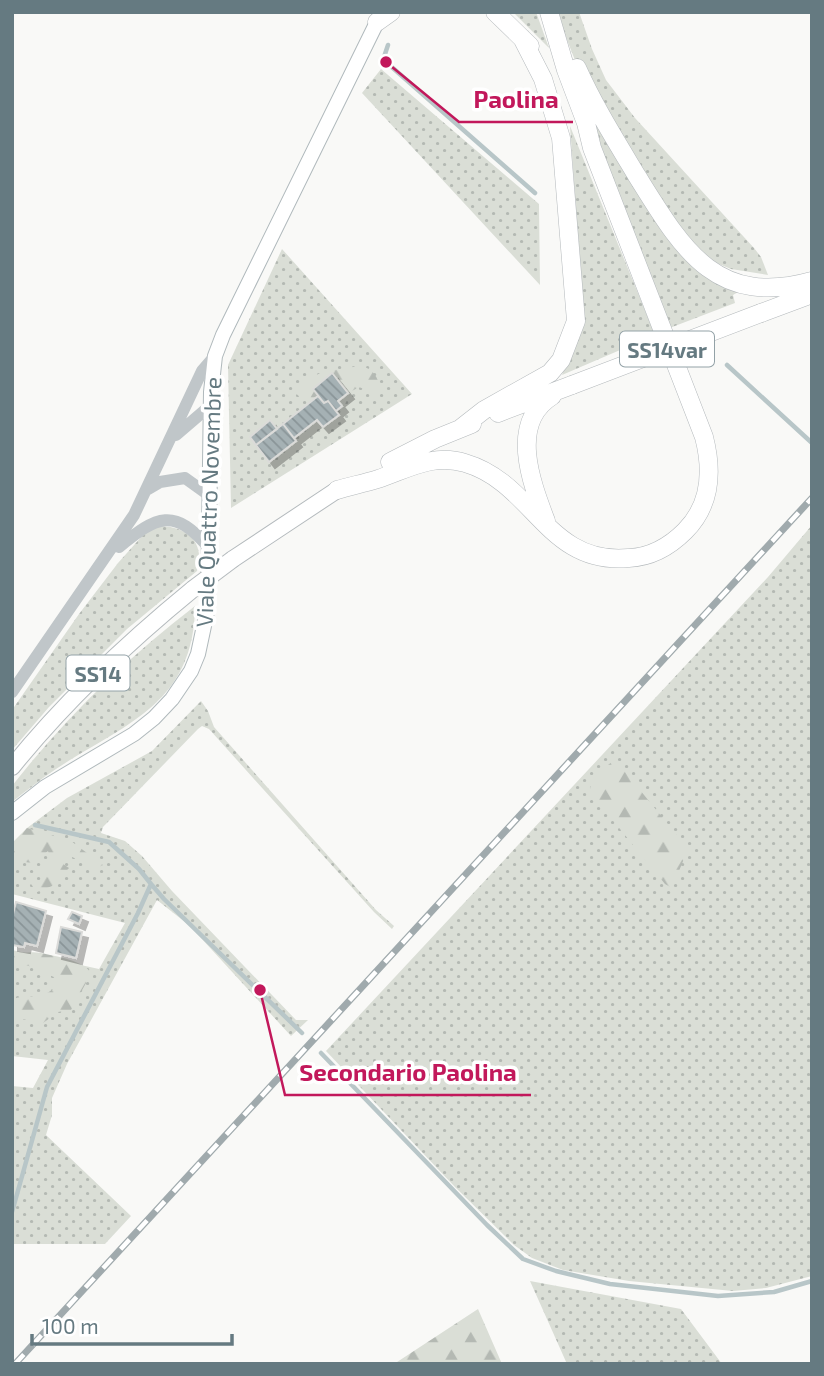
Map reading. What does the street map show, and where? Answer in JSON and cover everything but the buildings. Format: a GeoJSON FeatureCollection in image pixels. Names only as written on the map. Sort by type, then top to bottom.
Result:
{"type":"FeatureCollection","features":[{"type":"Feature","properties":{"kind":"highway"},"geometry":{"type":"LineString","coordinates":[[337,490],[379,478],[411,464],[445,460],[464,462],[501,480],[566,544],[588,555],[618,559],[637,558],[663,548],[678,538],[699,513],[708,492],[709,465],[704,437],[592,148],[540,55],[495,12]]}},
{"type":"Feature","properties":{"kind":"highway"},"geometry":{"type":"LineString","coordinates":[[550,15],[592,148]]}},
{"type":"Feature","properties":{"kind":"highway"},"geometry":{"type":"LineString","coordinates":[[550,15],[595,108],[663,218],[691,254],[720,276],[757,289],[780,288],[812,281]]}},
{"type":"Feature","properties":{"kind":"highway"},"geometry":{"type":"LineString","coordinates":[[461,428],[484,410],[550,373],[561,360],[576,321],[561,138],[543,79],[522,38]]}},
{"type":"Feature","properties":{"kind":"highway","name":"SS14var"},"geometry":{"type":"LineString","coordinates":[[337,490],[461,428],[812,294]]}},
{"type":"Feature","properties":{"kind":"highway"},"geometry":{"type":"LineString","coordinates":[[549,527],[530,475],[527,441],[537,409],[545,400],[570,386]]}},
{"type":"Feature","properties":{"kind":"main road","name":"Viale Quattro Novembre"},"geometry":{"type":"LineString","coordinates":[[12,813],[45,787],[134,734],[155,718],[191,671],[203,635],[208,607],[211,405],[215,356],[223,335],[383,16]]}},
{"type":"Feature","properties":{"kind":"main road","name":"SS14"},"geometry":{"type":"LineString","coordinates":[[12,767],[96,674],[148,626],[233,559],[337,490]]}},
{"type":"Feature","properties":{"kind":"street"},"geometry":{"type":"LineString","coordinates":[[12,692],[108,556],[147,490],[202,371],[215,356]]}},
{"type":"Feature","properties":{"kind":"street"},"geometry":{"type":"LineString","coordinates":[[168,443],[211,405]]}},
{"type":"Feature","properties":{"kind":"street"},"geometry":{"type":"LineString","coordinates":[[147,490],[160,482],[185,478],[210,496]]}},
{"type":"Feature","properties":{"kind":"street"},"geometry":{"type":"LineString","coordinates":[[108,556],[144,526],[162,520],[187,525],[210,549]]}},
{"type":"Feature","properties":{"kind":"green space"},"geometry":{"type":"Polygon","coordinates":[[[513,12],[536,12],[549,48],[513,12]]]}},
{"type":"Feature","properties":{"kind":"green space"},"geometry":{"type":"Polygon","coordinates":[[[556,12],[579,12],[606,80],[635,118],[754,248],[768,275],[731,269],[714,262],[686,236],[584,83],[556,12]]]}},
{"type":"Feature","properties":{"kind":"green space"},"geometry":{"type":"Polygon","coordinates":[[[381,69],[539,204],[540,285],[362,93],[381,69]]]}},
{"type":"Feature","properties":{"kind":"green space"},"geometry":{"type":"Polygon","coordinates":[[[593,115],[719,284],[738,292],[733,295],[735,303],[667,329],[589,117],[593,115]]]}},
{"type":"Feature","properties":{"kind":"green space"},"geometry":{"type":"Polygon","coordinates":[[[570,126],[655,335],[562,375],[581,329],[582,298],[570,126]]]}},
{"type":"Feature","properties":{"kind":"green space"},"geometry":{"type":"Polygon","coordinates":[[[282,249],[412,394],[231,508],[228,365],[282,249]]]}},
{"type":"Feature","properties":{"kind":"green space"},"geometry":{"type":"Polygon","coordinates":[[[359,365],[375,376],[379,384],[379,395],[359,387],[352,391],[339,415],[336,411],[342,406],[338,401],[348,392],[333,373],[313,389],[318,396],[312,402],[301,398],[292,390],[298,385],[304,386],[323,372],[359,365]]]}},
{"type":"Feature","properties":{"kind":"green space"},"geometry":{"type":"Polygon","coordinates":[[[812,525],[812,1276],[766,1288],[733,1291],[629,1281],[563,1270],[532,1258],[514,1245],[326,1051],[768,577],[812,525]]]}},
{"type":"Feature","properties":{"kind":"green space"},"geometry":{"type":"Polygon","coordinates":[[[158,526],[177,529],[191,537],[199,551],[197,571],[127,629],[49,707],[12,750],[12,710],[118,563],[143,535],[158,526]]]}},
{"type":"Feature","properties":{"kind":"green space"},"geometry":{"type":"Polygon","coordinates":[[[195,606],[192,640],[182,667],[169,689],[151,708],[130,724],[56,769],[12,802],[12,786],[53,736],[145,646],[195,606]]]}},
{"type":"Feature","properties":{"kind":"green space"},"geometry":{"type":"Polygon","coordinates":[[[201,701],[214,727],[376,910],[394,926],[392,929],[374,912],[209,729],[202,726],[198,729],[103,827],[101,833],[125,841],[142,856],[296,1020],[308,1020],[291,1036],[190,926],[157,900],[67,1064],[52,1098],[52,1115],[46,1135],[131,1216],[105,1244],[12,1244],[12,1086],[33,1088],[48,1060],[12,1056],[12,950],[99,969],[125,923],[12,894],[12,843],[27,828],[67,798],[152,751],[201,701]]]}},
{"type":"Feature","properties":{"kind":"green space"},"geometry":{"type":"Polygon","coordinates":[[[613,761],[618,763],[688,849],[672,888],[665,884],[593,796],[590,788],[598,773],[613,761]]]}},
{"type":"Feature","properties":{"kind":"green space"},"geometry":{"type":"Polygon","coordinates":[[[27,828],[71,841],[103,865],[97,868],[72,857],[66,858],[63,864],[69,868],[52,886],[37,892],[31,884],[42,879],[43,870],[51,860],[48,851],[33,863],[16,861],[12,856],[12,846],[27,828]]]}},
{"type":"Feature","properties":{"kind":"green space"},"geometry":{"type":"Polygon","coordinates":[[[12,952],[38,952],[77,962],[88,969],[91,974],[71,1010],[58,1012],[43,1023],[22,1019],[14,1012],[18,1004],[12,1000],[45,994],[57,985],[56,978],[29,966],[12,963],[12,952]]]}},
{"type":"Feature","properties":{"kind":"green space"},"geometry":{"type":"Polygon","coordinates":[[[530,1281],[681,1309],[722,1364],[567,1364],[530,1281]]]}},
{"type":"Feature","properties":{"kind":"green space"},"geometry":{"type":"Polygon","coordinates":[[[478,1309],[502,1364],[394,1364],[478,1309]]]}},
{"type":"Feature","properties":{"kind":"waterway"},"geometry":{"type":"LineString","coordinates":[[388,45],[384,57],[386,62],[535,193]]}},
{"type":"Feature","properties":{"kind":"waterway"},"geometry":{"type":"LineString","coordinates":[[727,365],[812,443]]}},
{"type":"Feature","properties":{"kind":"waterway"},"geometry":{"type":"LineString","coordinates":[[12,1212],[47,1087],[151,884],[139,869],[109,842],[35,825]]}},
{"type":"Feature","properties":{"kind":"waterway"},"geometry":{"type":"LineString","coordinates":[[151,884],[302,1033]]}},
{"type":"Feature","properties":{"kind":"waterway"},"geometry":{"type":"LineString","coordinates":[[321,1053],[523,1259],[556,1271],[610,1284],[718,1296],[774,1292],[812,1281]]}},
{"type":"Feature","properties":{"kind":"railway"},"geometry":{"type":"LineString","coordinates":[[15,1364],[812,498]]}},
{"type":"Feature","properties":{"kind":"place","name":"Paolina"},"geometry":{"type":"Point","coordinates":[386,62]}},
{"type":"Feature","properties":{"kind":"place","name":"Secondario Paolina"},"geometry":{"type":"Point","coordinates":[260,990]}}]}
